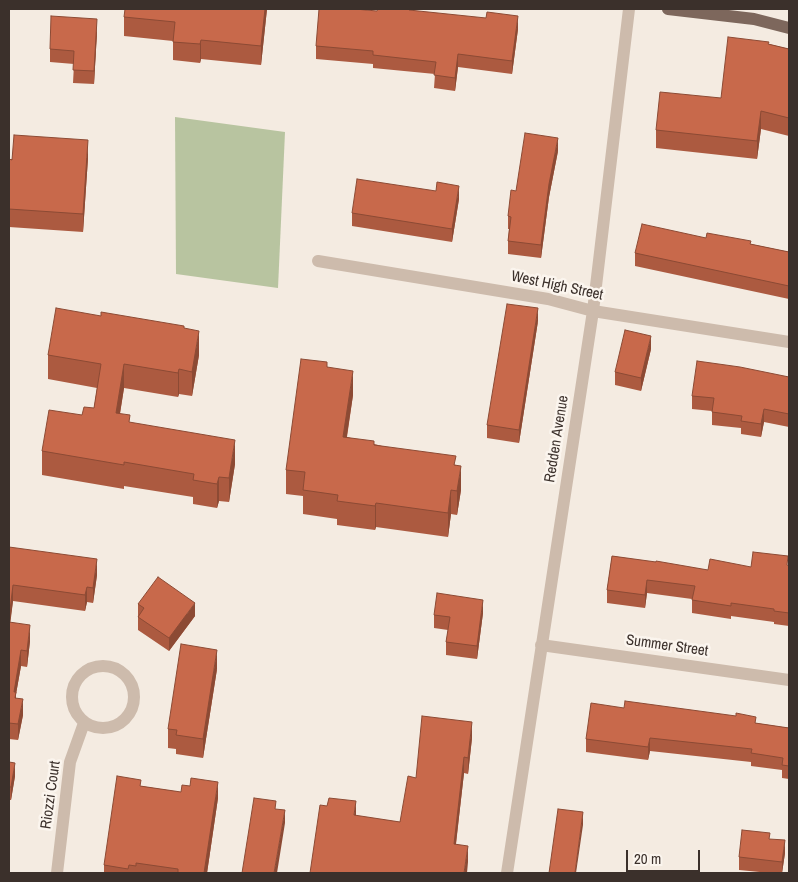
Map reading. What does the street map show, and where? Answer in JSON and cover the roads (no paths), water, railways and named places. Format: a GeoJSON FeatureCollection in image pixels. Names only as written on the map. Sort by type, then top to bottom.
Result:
{"type":"FeatureCollection","features":[{"type":"Feature","properties":{"kind":"main road"},"geometry":{"type":"LineString","coordinates":[[668,9],[754,19],[789,28]]}},
{"type":"Feature","properties":{"kind":"street","name":"Redden Avenue"},"geometry":{"type":"LineString","coordinates":[[507,873],[593,311],[629,9]]}},
{"type":"Feature","properties":{"kind":"street","name":"West High Street"},"geometry":{"type":"LineString","coordinates":[[318,261],[548,299],[593,311],[789,342]]}},
{"type":"Feature","properties":{"kind":"street","name":"Summer Street"},"geometry":{"type":"LineString","coordinates":[[541,645],[789,680]]}},
{"type":"Feature","properties":{"kind":"street"},"geometry":{"type":"LineString","coordinates":[[103,666],[122,672],[129,680],[133,690],[134,701],[131,711],[124,720],[115,726],[105,729],[94,728],[84,723],[77,716],[71,697],[77,678],[84,672],[103,666]]}},
{"type":"Feature","properties":{"kind":"street","name":"Riozzi Court"},"geometry":{"type":"LineString","coordinates":[[56,873],[70,762],[84,723]]}}]}
